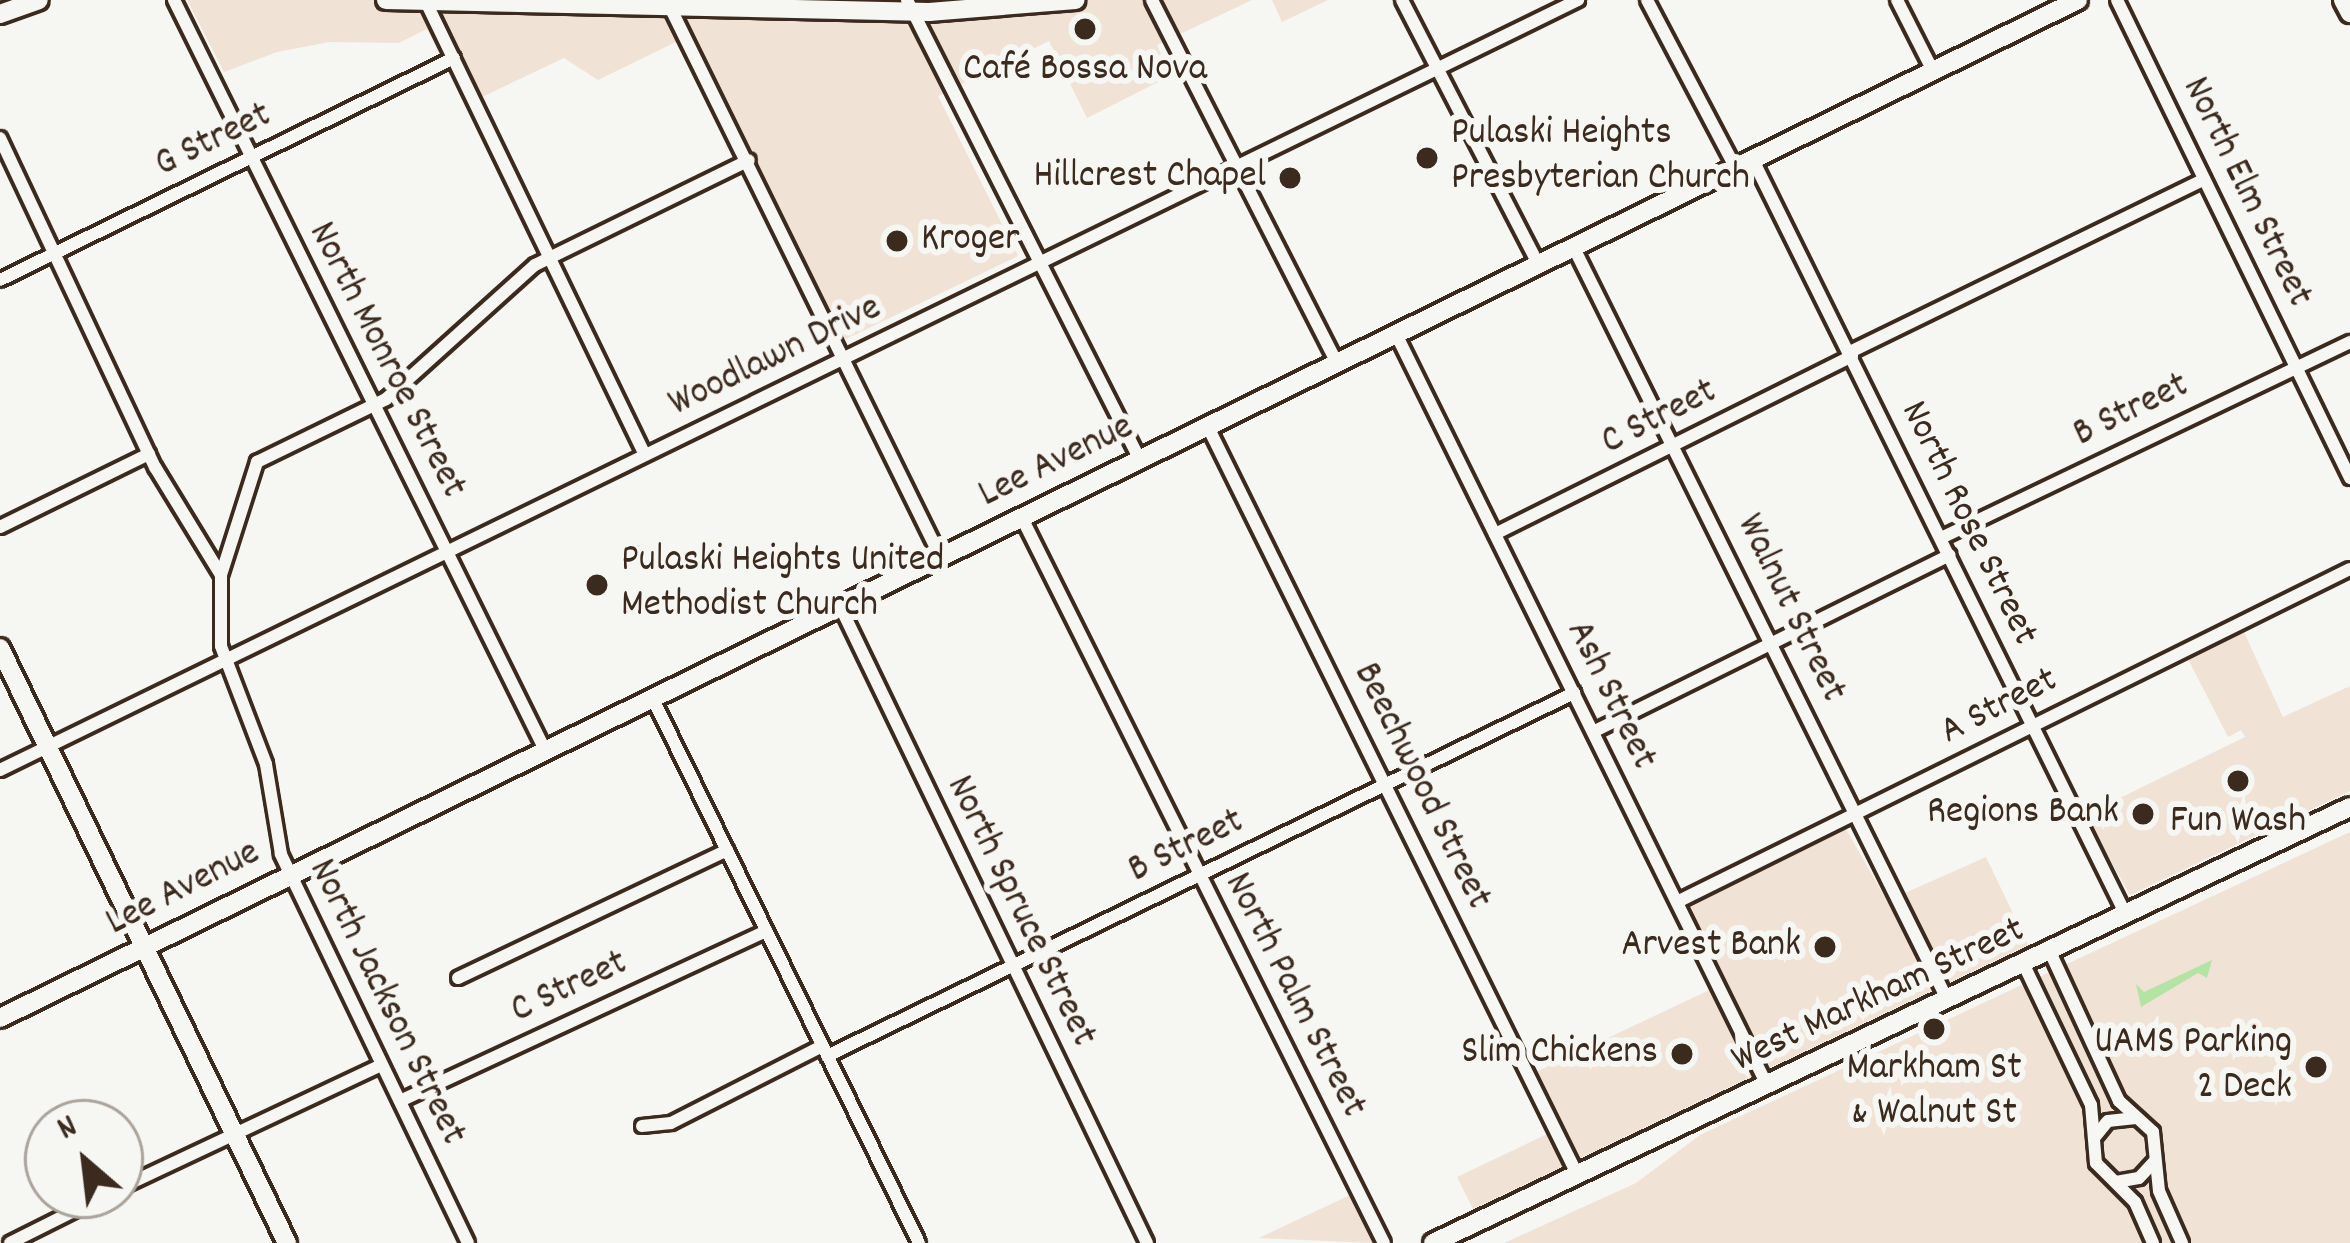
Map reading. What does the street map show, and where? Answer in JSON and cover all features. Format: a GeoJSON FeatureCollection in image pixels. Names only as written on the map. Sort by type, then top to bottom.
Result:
{"type":"FeatureCollection","features":[{"type":"Feature","properties":{"kind":"street"},"geometry":{"type":"LineString","coordinates":[[0,14],[39,0]]}},
{"type":"Feature","properties":{"kind":"street","name":"North Monroe Street"},"geometry":{"type":"LineString","coordinates":[[174,0],[544,748]]}},
{"type":"Feature","properties":{"kind":"street"},"geometry":{"type":"LineString","coordinates":[[386,0],[910,5],[1007,11],[1076,0]]}},
{"type":"Feature","properties":{"kind":"street"},"geometry":{"type":"LineString","coordinates":[[425,0],[645,454]]}},
{"type":"Feature","properties":{"kind":"street"},"geometry":{"type":"LineString","coordinates":[[1152,0],[1337,363]]}},
{"type":"Feature","properties":{"kind":"street"},"geometry":{"type":"LineString","coordinates":[[1402,0],[1539,266]]}},
{"type":"Feature","properties":{"kind":"street","name":"Woodlawn Drive"},"geometry":{"type":"LineString","coordinates":[[0,770],[1578,0]]}},
{"type":"Feature","properties":{"kind":"street","name":"North Rose Street"},"geometry":{"type":"LineString","coordinates":[[1647,0],[1851,354],[2126,915]]}},
{"type":"Feature","properties":{"kind":"street"},"geometry":{"type":"LineString","coordinates":[[1897,0],[1934,71]]}},
{"type":"Feature","properties":{"kind":"street","name":"Lee Avenue"},"geometry":{"type":"LineString","coordinates":[[1,1017],[2078,0]]}},
{"type":"Feature","properties":{"kind":"street","name":"North Elm Street"},"geometry":{"type":"LineString","coordinates":[[2117,0],[2350,478]]}},
{"type":"Feature","properties":{"kind":"street"},"geometry":{"type":"LineString","coordinates":[[2343,0],[2350,13]]}},
{"type":"Feature","properties":{"kind":"street"},"geometry":{"type":"LineString","coordinates":[[668,3],[940,556]]}},
{"type":"Feature","properties":{"kind":"street"},"geometry":{"type":"LineString","coordinates":[[910,5],[1140,460]]}},
{"type":"Feature","properties":{"kind":"street","name":"G Street"},"geometry":{"type":"LineString","coordinates":[[0,280],[454,58]]}},
{"type":"Feature","properties":{"kind":"street"},"geometry":{"type":"LineString","coordinates":[[0,138],[149,454],[199,550],[221,575]]}},
{"type":"Feature","properties":{"kind":"street","name":"North Jackson Street"},"geometry":{"type":"LineString","coordinates":[[468,1243],[289,874],[266,764],[225,661],[221,575],[252,466],[401,388],[547,259],[749,160]]}},
{"type":"Feature","properties":{"kind":"street","name":"C Street"},"geometry":{"type":"LineString","coordinates":[[1495,534],[2204,179]]}},
{"type":"Feature","properties":{"kind":"street","name":"Walnut Street"},"geometry":{"type":"LineString","coordinates":[[1574,248],[1947,999]]}},
{"type":"Feature","properties":{"kind":"street","name":"Ash Street"},"geometry":{"type":"LineString","coordinates":[[1396,334],[1767,1084]]}},
{"type":"Feature","properties":{"kind":"street","name":"B Street"},"geometry":{"type":"LineString","coordinates":[[1941,538],[2350,342]]}},
{"type":"Feature","properties":{"kind":"street","name":"Beechwood Street"},"geometry":{"type":"LineString","coordinates":[[1208,427],[1577,1174]]}},
{"type":"Feature","properties":{"kind":"street"},"geometry":{"type":"LineString","coordinates":[[0,527],[149,454]]}},
{"type":"Feature","properties":{"kind":"street","name":"North Palm Street"},"geometry":{"type":"LineString","coordinates":[[1022,518],[1384,1243]]}},
{"type":"Feature","properties":{"kind":"street"},"geometry":{"type":"LineString","coordinates":[[1593,732],[1949,555]]}},
{"type":"Feature","properties":{"kind":"street","name":"A Street"},"geometry":{"type":"LineString","coordinates":[[1677,902],[2350,569]]}},
{"type":"Feature","properties":{"kind":"street","name":"North Spruce Street"},"geometry":{"type":"LineString","coordinates":[[840,606],[1147,1243]]}},
{"type":"Feature","properties":{"kind":"street"},"geometry":{"type":"LineString","coordinates":[[0,648],[287,1243]]}},
{"type":"Feature","properties":{"kind":"street","name":"B Street"},"geometry":{"type":"LineString","coordinates":[[643,1126],[671,1124],[1012,967],[1574,693]]}},
{"type":"Feature","properties":{"kind":"street"},"geometry":{"type":"LineString","coordinates":[[652,698],[919,1243]]}},
{"type":"Feature","properties":{"kind":"street","name":"West Markham Street"},"geometry":{"type":"LineString","coordinates":[[1433,1243],[2050,954],[2350,807]]}},
{"type":"Feature","properties":{"kind":"street"},"geometry":{"type":"LineString","coordinates":[[458,978],[727,850]]}},
{"type":"Feature","properties":{"kind":"street","name":"C Street"},"geometry":{"type":"LineString","coordinates":[[400,1101],[766,931]]}},
{"type":"Feature","properties":{"kind":"street"},"geometry":{"type":"LineString","coordinates":[[2050,954],[2120,1101],[2153,1132],[2159,1191],[2182,1243]]}},
{"type":"Feature","properties":{"kind":"street"},"geometry":{"type":"LineString","coordinates":[[2024,965],[2091,1105],[2096,1163],[2116,1182],[2153,1243]]}},
{"type":"Feature","properties":{"kind":"street"},"geometry":{"type":"LineString","coordinates":[[144,1176],[381,1064]]}},
{"type":"Feature","properties":{"kind":"street"},"geometry":{"type":"LineString","coordinates":[[2094,1139],[2108,1120],[2138,1119]]}},
{"type":"Feature","properties":{"kind":"street"},"geometry":{"type":"LineString","coordinates":[[2116,1182],[2139,1178],[2156,1160]]}},
{"type":"Feature","properties":{"kind":"street"},"geometry":{"type":"LineString","coordinates":[[0,1233],[8,1243],[57,1219]]}},
{"type":"Feature","properties":{"kind":"shaded area"},"geometry":{"type":"Polygon","coordinates":[[[187,0],[1252,0],[1157,45],[1170,76],[1087,118],[1049,41],[938,96],[1018,256],[844,340],[684,38],[598,80],[564,58],[465,105],[427,29],[399,43],[330,42],[277,52],[224,72],[187,0]]]}},
{"type":"Feature","properties":{"kind":"shaded area"},"geometry":{"type":"Polygon","coordinates":[[[1272,0],[1328,0],[1282,22],[1272,0]]]}},
{"type":"Feature","properties":{"kind":"shaded area"},"geometry":{"type":"Polygon","coordinates":[[[2243,630],[2283,717],[2350,686],[2350,791],[2130,895],[2085,815],[2245,737],[2241,730],[2228,737],[2188,659],[2243,630]]]}},
{"type":"Feature","properties":{"kind":"shaded area"},"geometry":{"type":"Polygon","coordinates":[[[1846,829],[1887,901],[1986,857],[2028,945],[1473,1209],[1457,1177],[1562,1127],[1536,1072],[1722,984],[1686,906],[1846,829]]]}},
{"type":"Feature","properties":{"kind":"shaded area"},"geometry":{"type":"Polygon","coordinates":[[[2350,832],[2350,1243],[1504,1243],[1636,1183],[1700,1135],[2350,832]]]}},
{"type":"Feature","properties":{"kind":"shaded area"},"geometry":{"type":"Polygon","coordinates":[[[1350,1195],[1373,1243],[1259,1238],[1350,1195]]]}},
{"type":"Feature","properties":{"kind":"green space"},"geometry":{"type":"Polygon","coordinates":[[[2212,960],[2207,978],[2198,973],[2141,1007],[2136,984],[2144,992],[2212,960]]]}},
{"type":"Feature","properties":{"kind":"place","name":"Café Bossa Nova"},"geometry":{"type":"Point","coordinates":[1085,29]}},
{"type":"Feature","properties":{"kind":"place","name":"Pulaski Heights Presbyterian Church"},"geometry":{"type":"Point","coordinates":[1427,158]}},
{"type":"Feature","properties":{"kind":"place","name":"Hillcrest Chapel"},"geometry":{"type":"Point","coordinates":[1290,178]}},
{"type":"Feature","properties":{"kind":"place","name":"Kroger"},"geometry":{"type":"Point","coordinates":[897,241]}},
{"type":"Feature","properties":{"kind":"place","name":"Pulaski Heights United Methodist Church"},"geometry":{"type":"Point","coordinates":[597,585]}},
{"type":"Feature","properties":{"kind":"place","name":"Fun Wash"},"geometry":{"type":"Point","coordinates":[2238,781]}},
{"type":"Feature","properties":{"kind":"place","name":"Regions Bank"},"geometry":{"type":"Point","coordinates":[2143,814]}},
{"type":"Feature","properties":{"kind":"place","name":"Arvest Bank"},"geometry":{"type":"Point","coordinates":[1825,947]}},
{"type":"Feature","properties":{"kind":"place","name":"Markham St & Walnut St"},"geometry":{"type":"Point","coordinates":[1934,1029]}},
{"type":"Feature","properties":{"kind":"place","name":"Slim Chickens"},"geometry":{"type":"Point","coordinates":[1682,1054]}},
{"type":"Feature","properties":{"kind":"place","name":"UAMS Parking 2 Deck"},"geometry":{"type":"Point","coordinates":[2316,1067]}}]}
